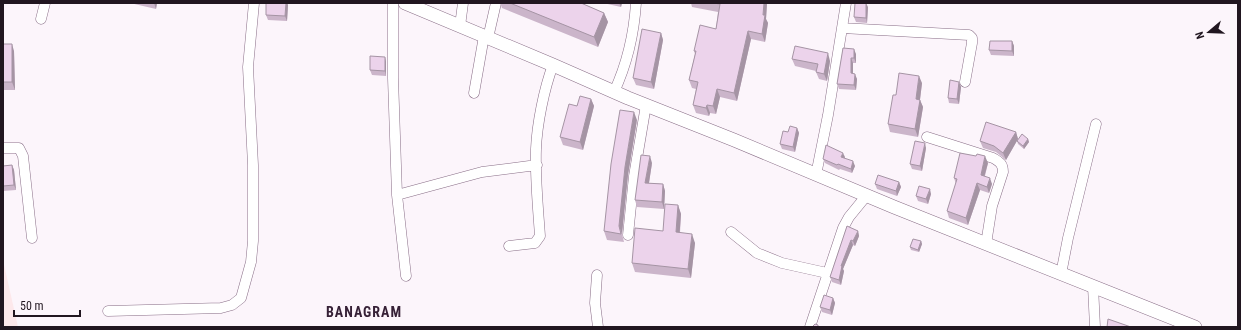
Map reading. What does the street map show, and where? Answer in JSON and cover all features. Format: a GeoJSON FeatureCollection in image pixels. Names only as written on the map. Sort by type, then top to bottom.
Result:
{"type":"FeatureCollection","features":[{"type":"Feature","properties":{"kind":"main road"},"geometry":{"type":"LineString","coordinates":[[405,3],[614,92],[734,140],[816,175],[1195,327]]}},
{"type":"Feature","properties":{"kind":"street"},"geometry":{"type":"LineString","coordinates":[[41,19],[44,3]]}},
{"type":"Feature","properties":{"kind":"street"},"geometry":{"type":"LineString","coordinates":[[108,311],[221,308],[232,305],[241,298],[251,262],[253,241],[253,165],[248,67],[254,3]]}},
{"type":"Feature","properties":{"kind":"street"},"geometry":{"type":"LineString","coordinates":[[393,3],[392,78],[397,195],[406,276]]}},
{"type":"Feature","properties":{"kind":"street"},"geometry":{"type":"LineString","coordinates":[[460,26],[463,3]]}},
{"type":"Feature","properties":{"kind":"street"},"geometry":{"type":"LineString","coordinates":[[474,92],[486,37],[496,3]]}},
{"type":"Feature","properties":{"kind":"street"},"geometry":{"type":"LineString","coordinates":[[614,92],[626,62],[635,18],[636,3]]}},
{"type":"Feature","properties":{"kind":"street"},"geometry":{"type":"LineString","coordinates":[[816,175],[828,114],[846,3]]}},
{"type":"Feature","properties":{"kind":"street"},"geometry":{"type":"LineString","coordinates":[[842,28],[969,35],[972,38],[972,43],[965,82]]}},
{"type":"Feature","properties":{"kind":"street"},"geometry":{"type":"LineString","coordinates":[[508,246],[535,243],[540,236],[536,165],[537,142],[543,102],[553,65]]}},
{"type":"Feature","properties":{"kind":"street"},"geometry":{"type":"LineString","coordinates":[[628,235],[634,176],[646,105]]}},
{"type":"Feature","properties":{"kind":"street"},"geometry":{"type":"LineString","coordinates":[[1061,274],[1068,238],[1096,124]]}},
{"type":"Feature","properties":{"kind":"street"},"geometry":{"type":"LineString","coordinates":[[927,137],[993,158],[1000,162],[1003,167],[1003,172],[992,206],[986,244]]}},
{"type":"Feature","properties":{"kind":"street"},"geometry":{"type":"LineString","coordinates":[[3,148],[19,148],[23,156],[32,238]]}},
{"type":"Feature","properties":{"kind":"street"},"geometry":{"type":"LineString","coordinates":[[397,195],[482,172],[536,165]]}},
{"type":"Feature","properties":{"kind":"street"},"geometry":{"type":"LineString","coordinates":[[810,327],[843,228],[849,217],[867,195]]}},
{"type":"Feature","properties":{"kind":"street"},"geometry":{"type":"LineString","coordinates":[[731,232],[750,249],[782,264],[827,273]]}},
{"type":"Feature","properties":{"kind":"street"},"geometry":{"type":"LineString","coordinates":[[597,275],[595,303],[598,327]]}},
{"type":"Feature","properties":{"kind":"street"},"geometry":{"type":"LineString","coordinates":[[1093,286],[1095,327]]}},
{"type":"Feature","properties":{"kind":"shaded area"},"geometry":{"type":"Polygon","coordinates":[[[3,260],[18,327],[3,327],[3,260]]]}},
{"type":"Feature","properties":{"kind":"building"},"geometry":{"type":"Polygon","coordinates":[[[266,3],[286,3],[285,16],[266,15],[266,3]]]}},
{"type":"Feature","properties":{"kind":"building"},"geometry":{"type":"Polygon","coordinates":[[[510,3],[581,3],[604,13],[594,37],[510,3]]]}},
{"type":"Feature","properties":{"kind":"building"},"geometry":{"type":"Polygon","coordinates":[[[713,3],[764,3],[763,15],[765,15],[762,34],[748,31],[734,93],[717,89],[713,106],[707,105],[706,108],[693,105],[698,82],[689,80],[700,25],[716,29],[720,4],[713,3]]]}},
{"type":"Feature","properties":{"kind":"building"},"geometry":{"type":"Polygon","coordinates":[[[855,3],[866,3],[866,18],[854,17],[855,3]]]}},
{"type":"Feature","properties":{"kind":"building"},"geometry":{"type":"Polygon","coordinates":[[[642,29],[661,33],[651,82],[633,78],[642,29]]]}},
{"type":"Feature","properties":{"kind":"building"},"geometry":{"type":"Polygon","coordinates":[[[990,41],[1012,41],[1012,51],[989,50],[990,41]]]}},
{"type":"Feature","properties":{"kind":"building"},"geometry":{"type":"Polygon","coordinates":[[[3,44],[12,44],[12,82],[3,82],[3,44]]]}},
{"type":"Feature","properties":{"kind":"building"},"geometry":{"type":"Polygon","coordinates":[[[795,46],[828,53],[824,74],[816,72],[818,64],[792,59],[795,46]]]}},
{"type":"Feature","properties":{"kind":"building"},"geometry":{"type":"Polygon","coordinates":[[[843,48],[854,49],[854,58],[851,58],[851,73],[855,74],[854,85],[837,84],[843,48]]]}},
{"type":"Feature","properties":{"kind":"building"},"geometry":{"type":"Polygon","coordinates":[[[370,56],[385,57],[385,71],[370,70],[370,56]]]}},
{"type":"Feature","properties":{"kind":"building"},"geometry":{"type":"Polygon","coordinates":[[[899,73],[919,76],[916,99],[920,100],[915,129],[888,124],[893,95],[896,95],[899,73]]]}},
{"type":"Feature","properties":{"kind":"building"},"geometry":{"type":"Polygon","coordinates":[[[950,80],[959,82],[957,99],[948,98],[950,80]]]}},
{"type":"Feature","properties":{"kind":"building"},"geometry":{"type":"Polygon","coordinates":[[[580,96],[591,99],[580,142],[560,137],[569,104],[577,106],[580,96]]]}},
{"type":"Feature","properties":{"kind":"building"},"geometry":{"type":"Polygon","coordinates":[[[620,110],[634,112],[625,167],[619,226],[621,234],[604,231],[611,164],[620,110]]]}},
{"type":"Feature","properties":{"kind":"building"},"geometry":{"type":"Polygon","coordinates":[[[986,122],[1016,132],[1003,153],[994,146],[980,141],[986,122]]]}},
{"type":"Feature","properties":{"kind":"building"},"geometry":{"type":"Polygon","coordinates":[[[790,126],[797,128],[793,147],[780,144],[783,131],[788,132],[790,126]]]}},
{"type":"Feature","properties":{"kind":"building"},"geometry":{"type":"Polygon","coordinates":[[[1022,134],[1028,139],[1023,146],[1017,141],[1022,134]]]}},
{"type":"Feature","properties":{"kind":"building"},"geometry":{"type":"Polygon","coordinates":[[[915,141],[925,143],[920,166],[910,164],[915,141]]]}},
{"type":"Feature","properties":{"kind":"building"},"geometry":{"type":"Polygon","coordinates":[[[826,145],[843,153],[841,157],[853,161],[851,169],[823,159],[826,145]]]}},
{"type":"Feature","properties":{"kind":"building"},"geometry":{"type":"Polygon","coordinates":[[[960,153],[985,156],[981,175],[990,178],[987,187],[977,183],[966,218],[947,211],[957,179],[954,178],[960,153]]]}},
{"type":"Feature","properties":{"kind":"building"},"geometry":{"type":"Polygon","coordinates":[[[641,155],[650,156],[645,183],[663,184],[662,202],[635,200],[641,155]]]}},
{"type":"Feature","properties":{"kind":"building"},"geometry":{"type":"Polygon","coordinates":[[[12,165],[14,185],[3,186],[3,166],[12,165]]]}},
{"type":"Feature","properties":{"kind":"building"},"geometry":{"type":"Polygon","coordinates":[[[878,175],[899,182],[896,191],[875,184],[878,175]]]}},
{"type":"Feature","properties":{"kind":"building"},"geometry":{"type":"Polygon","coordinates":[[[919,186],[930,189],[926,199],[916,196],[919,186]]]}},
{"type":"Feature","properties":{"kind":"building"},"geometry":{"type":"Polygon","coordinates":[[[665,204],[678,205],[676,232],[692,234],[688,269],[632,263],[635,228],[663,231],[665,204]]]}},
{"type":"Feature","properties":{"kind":"building"},"geometry":{"type":"Polygon","coordinates":[[[847,226],[858,231],[853,241],[851,240],[841,266],[839,280],[830,277],[847,226]]]}},
{"type":"Feature","properties":{"kind":"building"},"geometry":{"type":"Polygon","coordinates":[[[913,239],[921,241],[918,250],[910,247],[913,239]]]}},
{"type":"Feature","properties":{"kind":"building"},"geometry":{"type":"Polygon","coordinates":[[[824,295],[833,298],[830,310],[820,307],[824,295]]]}},
{"type":"Feature","properties":{"kind":"building"},"geometry":{"type":"Polygon","coordinates":[[[1108,319],[1131,327],[1107,327],[1108,319]]]}},
{"type":"Feature","properties":{"kind":"building"},"geometry":{"type":"Polygon","coordinates":[[[815,324],[818,325],[818,327],[812,327],[815,324]]]}},
{"type":"Feature","properties":{"kind":"district","name":"BANAGRAM"},"geometry":{"type":"Point","coordinates":[364,312]}}]}
